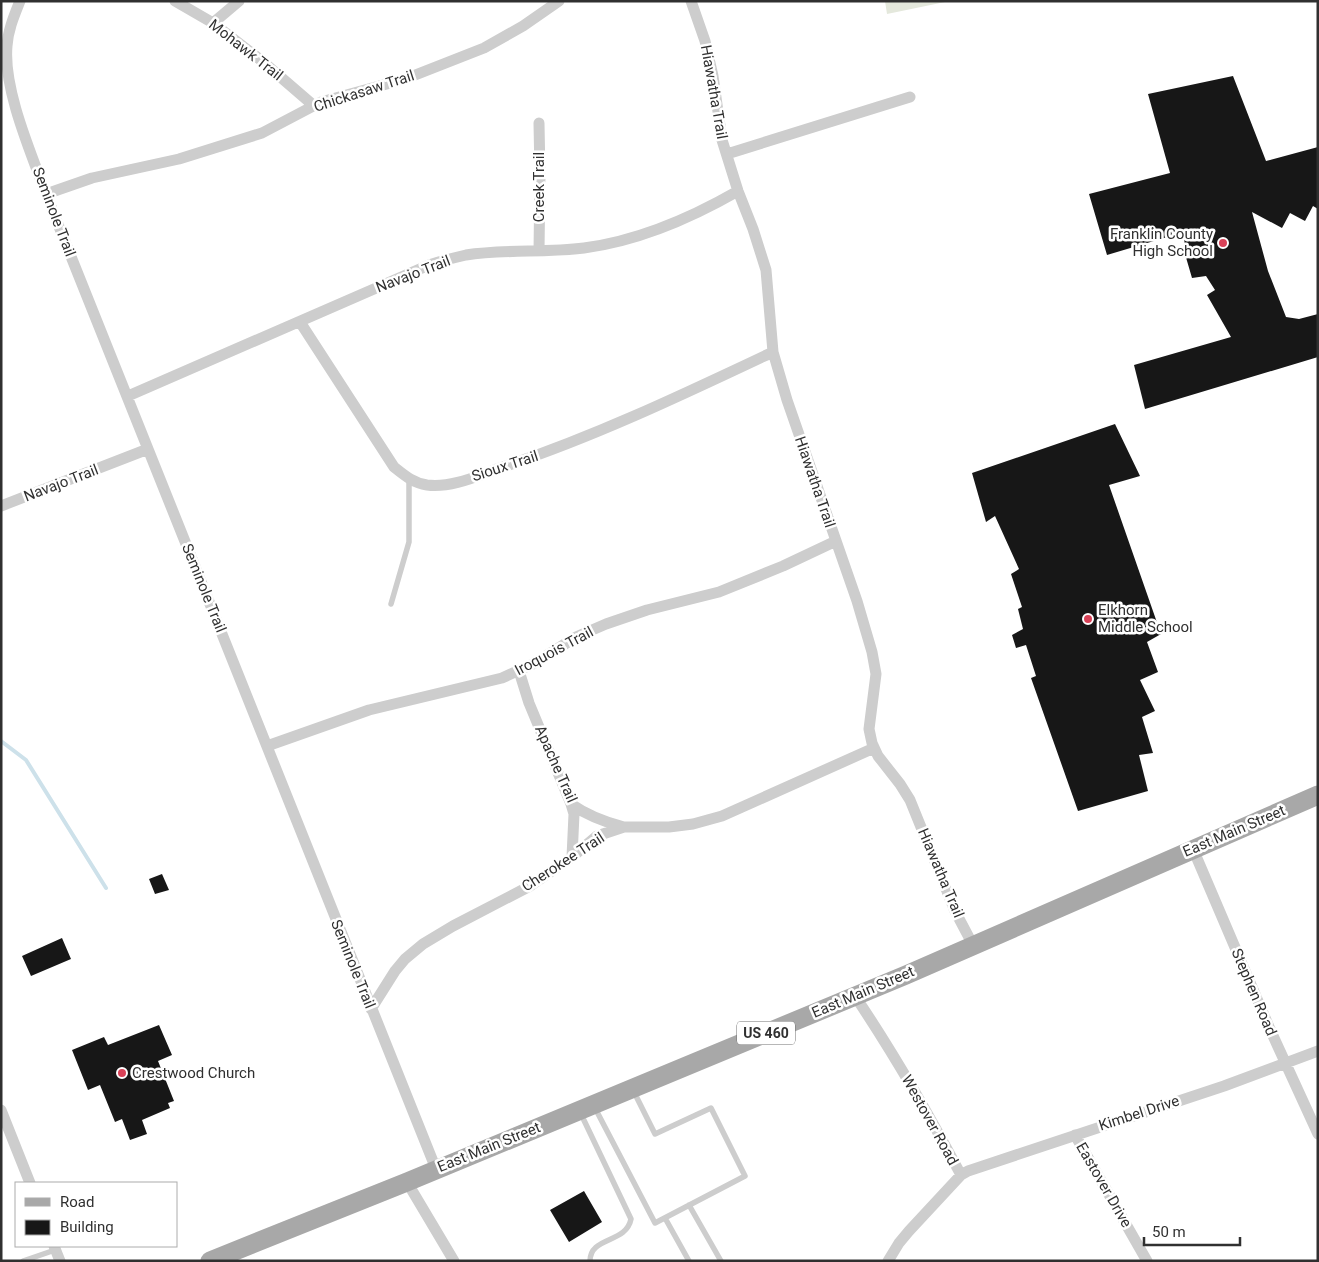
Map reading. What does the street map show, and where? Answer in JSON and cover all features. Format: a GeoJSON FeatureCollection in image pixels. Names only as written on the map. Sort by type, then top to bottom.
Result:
{"type":"FeatureCollection","features":[{"type":"Feature","properties":{"kind":"main road","name":"East Main Street"},"geometry":{"type":"LineString","coordinates":[[210,1261],[231,1257],[436,1169],[855,996],[1318,795]]}},
{"type":"Feature","properties":{"kind":"street","name":"Seminole Trail"},"geometry":{"type":"LineString","coordinates":[[20,1],[4,43],[16,107],[46,194],[436,1169]]}},
{"type":"Feature","properties":{"kind":"street","name":"Mohawk Trail"},"geometry":{"type":"LineString","coordinates":[[174,1],[213,23],[262,61],[313,105]]}},
{"type":"Feature","properties":{"kind":"street"},"geometry":{"type":"LineString","coordinates":[[213,23],[240,1]]}},
{"type":"Feature","properties":{"kind":"street","name":"Chickasaw Trail"},"geometry":{"type":"LineString","coordinates":[[46,194],[92,178],[180,159],[243,140],[280,125],[313,105],[329,98],[405,78],[464,56],[504,37],[560,1]]}},
{"type":"Feature","properties":{"kind":"street","name":"Hiawatha Trail"},"geometry":{"type":"LineString","coordinates":[[691,1],[706,41],[722,140],[738,191],[754,229],[766,270],[774,352],[787,400],[836,541],[874,660],[876,683],[869,729],[874,748],[910,800],[955,910],[973,945]]}},
{"type":"Feature","properties":{"kind":"street"},"geometry":{"type":"LineString","coordinates":[[727,154],[910,97]]}},
{"type":"Feature","properties":{"kind":"street","name":"Creek Trail"},"geometry":{"type":"LineString","coordinates":[[538,251],[539,123]]}},
{"type":"Feature","properties":{"kind":"street","name":"Navajo Trail"},"geometry":{"type":"LineString","coordinates":[[128,396],[429,265],[468,255],[583,248],[630,239],[718,202],[738,191]]}},
{"type":"Feature","properties":{"kind":"street","name":"Sioux Trail"},"geometry":{"type":"LineString","coordinates":[[300,322],[394,467],[409,479],[426,485],[456,483],[550,451],[672,399],[774,352]]}},
{"type":"Feature","properties":{"kind":"street","name":"Navajo Trail"},"geometry":{"type":"LineString","coordinates":[[1,506],[148,450]]}},
{"type":"Feature","properties":{"kind":"street","name":"Iroquois Trail"},"geometry":{"type":"LineString","coordinates":[[267,746],[370,710],[481,684],[518,672],[576,637],[606,624],[647,610],[719,592],[783,566],[836,541]]}},
{"type":"Feature","properties":{"kind":"street","name":"Apache Trail"},"geometry":{"type":"LineString","coordinates":[[518,672],[571,804],[585,814],[605,823],[624,827]]}},
{"type":"Feature","properties":{"kind":"street","name":"Cherokee Trail"},"geometry":{"type":"LineString","coordinates":[[371,1008],[395,971],[422,944],[530,886],[572,857],[597,836],[624,827],[677,826],[693,824],[722,816],[874,748]]}},
{"type":"Feature","properties":{"kind":"street"},"geometry":{"type":"LineString","coordinates":[[571,804],[574,814],[572,857]]}},
{"type":"Feature","properties":{"kind":"street","name":"Stephen Road"},"geometry":{"type":"LineString","coordinates":[[1192,849],[1318,1134]]}},
{"type":"Feature","properties":{"kind":"street","name":"Westover Road"},"geometry":{"type":"LineString","coordinates":[[855,996],[921,1101],[961,1175],[909,1230],[888,1261]]}},
{"type":"Feature","properties":{"kind":"street","name":"Kimbel Drive"},"geometry":{"type":"LineString","coordinates":[[961,1175],[993,1161],[1075,1135],[1318,1051]]}},
{"type":"Feature","properties":{"kind":"street"},"geometry":{"type":"LineString","coordinates":[[1,1110],[30,1182]]}},
{"type":"Feature","properties":{"kind":"street","name":"Eastover Drive"},"geometry":{"type":"LineString","coordinates":[[1075,1135],[1147,1261]]}},
{"type":"Feature","properties":{"kind":"street"},"geometry":{"type":"LineString","coordinates":[[407,1182],[454,1261]]}},
{"type":"Feature","properties":{"kind":"street"},"geometry":{"type":"LineString","coordinates":[[54,1248],[60,1261]]}},
{"type":"Feature","properties":{"kind":"lane"},"geometry":{"type":"LineString","coordinates":[[391,604],[409,542],[409,479]]}},
{"type":"Feature","properties":{"kind":"lane"},"geometry":{"type":"LineString","coordinates":[[586,1107],[655,1223],[745,1176],[711,1108],[655,1134],[632,1088]]}},
{"type":"Feature","properties":{"kind":"lane"},"geometry":{"type":"LineString","coordinates":[[586,1107],[631,1218],[627,1231],[592,1250],[590,1261]]}},
{"type":"Feature","properties":{"kind":"lane"},"geometry":{"type":"LineString","coordinates":[[689,1205],[721,1261]]}},
{"type":"Feature","properties":{"kind":"lane"},"geometry":{"type":"LineString","coordinates":[[664,1218],[689,1261]]}},
{"type":"Feature","properties":{"kind":"lane"},"geometry":{"type":"LineString","coordinates":[[23,1261],[54,1248]]}},
{"type":"Feature","properties":{"kind":"shaded area"},"geometry":{"type":"Polygon","coordinates":[[[885,1],[950,1],[887,14],[885,1]]]}},
{"type":"Feature","properties":{"kind":"building","name":"Franklin County High School"},"geometry":{"type":"Polygon","coordinates":[[[1233,76],[1266,161],[1318,147],[1318,209],[1313,206],[1305,221],[1290,213],[1282,228],[1252,212],[1268,271],[1286,317],[1299,319],[1318,314],[1318,357],[1145,409],[1134,365],[1231,337],[1207,295],[1215,290],[1206,276],[1192,278],[1185,254],[1184,232],[1107,255],[1089,194],[1170,173],[1148,94],[1233,76]]]}},
{"type":"Feature","properties":{"kind":"building","name":"Elkhorn Middle School"},"geometry":{"type":"Polygon","coordinates":[[[1115,424],[1140,476],[1109,485],[1161,634],[1147,642],[1158,672],[1140,680],[1155,711],[1142,717],[1153,753],[1139,755],[1148,791],[1078,811],[1031,678],[1036,676],[1026,645],[1016,648],[1012,635],[1023,629],[1018,609],[1022,607],[1011,574],[1019,569],[995,516],[986,522],[972,473],[1115,424]]]}},
{"type":"Feature","properties":{"kind":"building"},"geometry":{"type":"Polygon","coordinates":[[[162,874],[169,890],[155,894],[149,879],[162,874]]]}},
{"type":"Feature","properties":{"kind":"building"},"geometry":{"type":"Polygon","coordinates":[[[62,938],[71,959],[31,976],[22,956],[62,938]]]}},
{"type":"Feature","properties":{"kind":"building","name":"Crestwood Church"},"geometry":{"type":"Polygon","coordinates":[[[159,1025],[172,1055],[158,1061],[174,1101],[168,1103],[170,1108],[142,1120],[147,1134],[130,1140],[122,1119],[115,1122],[100,1085],[88,1090],[72,1050],[104,1037],[108,1045],[159,1025]]]}},
{"type":"Feature","properties":{"kind":"building"},"geometry":{"type":"Polygon","coordinates":[[[584,1191],[602,1222],[569,1242],[550,1210],[584,1191]]]}},
{"type":"Feature","properties":{"kind":"waterway"},"geometry":{"type":"LineString","coordinates":[[1,741],[26,760],[106,888]]}},
{"type":"Feature","properties":{"kind":"place","name":"Franklin County High School"},"geometry":{"type":"Point","coordinates":[1223,243]}},
{"type":"Feature","properties":{"kind":"place","name":"Elkhorn Middle School"},"geometry":{"type":"Point","coordinates":[1088,619]}},
{"type":"Feature","properties":{"kind":"place","name":"Crestwood Church"},"geometry":{"type":"Point","coordinates":[122,1073]}}]}
